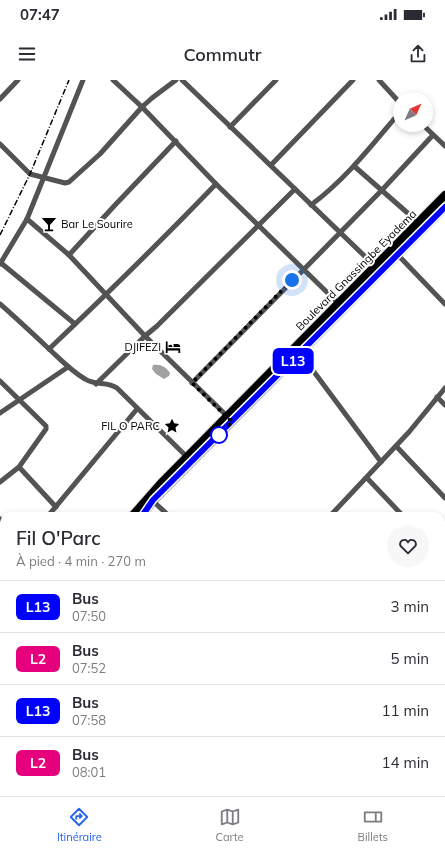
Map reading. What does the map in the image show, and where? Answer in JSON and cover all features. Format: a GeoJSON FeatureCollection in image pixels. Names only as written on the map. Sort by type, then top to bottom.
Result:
{"type":"FeatureCollection","features":[{"type":"Feature","properties":{"kind":"highway","name":"Boulevard Gnassingbe Eyadema"},"geometry":{"type":"LineString","coordinates":[[136,512],[187,457],[300,353],[445,195]]}},
{"type":"Feature","properties":{"kind":"highway","name":"Boulevard Gnassingbe Eyadema"},"geometry":{"type":"LineString","coordinates":[[145,512],[153,500],[338,304],[397,254],[445,207]]}},
{"type":"Feature","properties":{"kind":"street"},"geometry":{"type":"LineString","coordinates":[[0,99],[18,80]]}},
{"type":"Feature","properties":{"kind":"street"},"geometry":{"type":"LineString","coordinates":[[75,324],[0,263],[27,219],[82,80]]}},
{"type":"Feature","properties":{"kind":"street"},"geometry":{"type":"LineString","coordinates":[[113,80],[142,107],[216,184],[338,304]]}},
{"type":"Feature","properties":{"kind":"street"},"geometry":{"type":"LineString","coordinates":[[0,144],[30,174],[61,183],[69,182],[100,154],[142,107],[176,80]]}},
{"type":"Feature","properties":{"kind":"street"},"geometry":{"type":"LineString","coordinates":[[182,80],[378,269]]}},
{"type":"Feature","properties":{"kind":"street"},"geometry":{"type":"LineString","coordinates":[[230,127],[276,80]]}},
{"type":"Feature","properties":{"kind":"street"},"geometry":{"type":"LineString","coordinates":[[271,165],[353,80]]}},
{"type":"Feature","properties":{"kind":"street"},"geometry":{"type":"LineString","coordinates":[[380,80],[393,95]]}},
{"type":"Feature","properties":{"kind":"street"},"geometry":{"type":"LineString","coordinates":[[312,205],[330,190],[354,166],[393,120]]}},
{"type":"Feature","properties":{"kind":"street"},"geometry":{"type":"LineString","coordinates":[[192,383],[302,269],[382,190],[433,134],[445,146]]}},
{"type":"Feature","properties":{"kind":"street"},"geometry":{"type":"LineString","coordinates":[[69,255],[176,141]]}},
{"type":"Feature","properties":{"kind":"street"},"geometry":{"type":"LineString","coordinates":[[354,166],[419,223]]}},
{"type":"Feature","properties":{"kind":"street"},"geometry":{"type":"LineString","coordinates":[[49,349],[107,294],[216,184]]}},
{"type":"Feature","properties":{"kind":"street"},"geometry":{"type":"LineString","coordinates":[[96,384],[157,326],[295,189]]}},
{"type":"Feature","properties":{"kind":"street"},"geometry":{"type":"LineString","coordinates":[[27,219],[69,255],[145,336],[230,419]]}},
{"type":"Feature","properties":{"kind":"street"},"geometry":{"type":"LineString","coordinates":[[397,254],[445,304]]}},
{"type":"Feature","properties":{"kind":"street"},"geometry":{"type":"LineString","coordinates":[[0,304],[68,367],[90,382],[96,384],[113,385],[117,388],[187,457]]}},
{"type":"Feature","properties":{"kind":"street"},"geometry":{"type":"LineString","coordinates":[[300,353],[381,462]]}},
{"type":"Feature","properties":{"kind":"street"},"geometry":{"type":"LineString","coordinates":[[0,413],[68,367]]}},
{"type":"Feature","properties":{"kind":"street"},"geometry":{"type":"LineString","coordinates":[[0,381],[46,426],[46,429],[19,467],[0,482]]}},
{"type":"Feature","properties":{"kind":"street"},"geometry":{"type":"LineString","coordinates":[[334,512],[396,446],[445,388]]}},
{"type":"Feature","properties":{"kind":"street"},"geometry":{"type":"LineString","coordinates":[[437,397],[445,405]]}},
{"type":"Feature","properties":{"kind":"street"},"geometry":{"type":"LineString","coordinates":[[52,512],[137,409]]}},
{"type":"Feature","properties":{"kind":"street"},"geometry":{"type":"LineString","coordinates":[[396,446],[445,498]]}},
{"type":"Feature","properties":{"kind":"street"},"geometry":{"type":"LineString","coordinates":[[19,467],[56,507]]}},
{"type":"Feature","properties":{"kind":"street"},"geometry":{"type":"LineString","coordinates":[[367,478],[399,512]]}},
{"type":"Feature","properties":{"kind":"street"},"geometry":{"type":"LineString","coordinates":[[153,500],[165,512]]}},
{"type":"Feature","properties":{"kind":"shaded area"},"geometry":{"type":"Polygon","coordinates":[[[153,365],[158,365],[167,369],[170,373],[169,376],[164,379],[156,374],[152,369],[153,365]]]}},
{"type":"Feature","properties":{"kind":"railway"},"geometry":{"type":"LineString","coordinates":[[0,235],[30,174],[69,80]]}},
{"type":"Feature","properties":{"kind":"bus line","name":"L13"},"geometry":{"type":"LineString","coordinates":[[145,512],[153,500],[190,465],[445,207]]}},
{"type":"Feature","properties":{"kind":"place","name":"Bar Le Sourire"},"geometry":{"type":"Point","coordinates":[49,224]}},
{"type":"Feature","properties":{"kind":"place","name":"DJIFEZI"},"geometry":{"type":"Point","coordinates":[173,347]}},
{"type":"Feature","properties":{"kind":"place","name":"FIL O PARC"},"geometry":{"type":"Point","coordinates":[172,426]}},
{"type":"Feature","properties":{"kind":"route"},"geometry":{"type":"LineString","coordinates":[[219,435],[232,422],[192,383],[292,280]]}}]}
